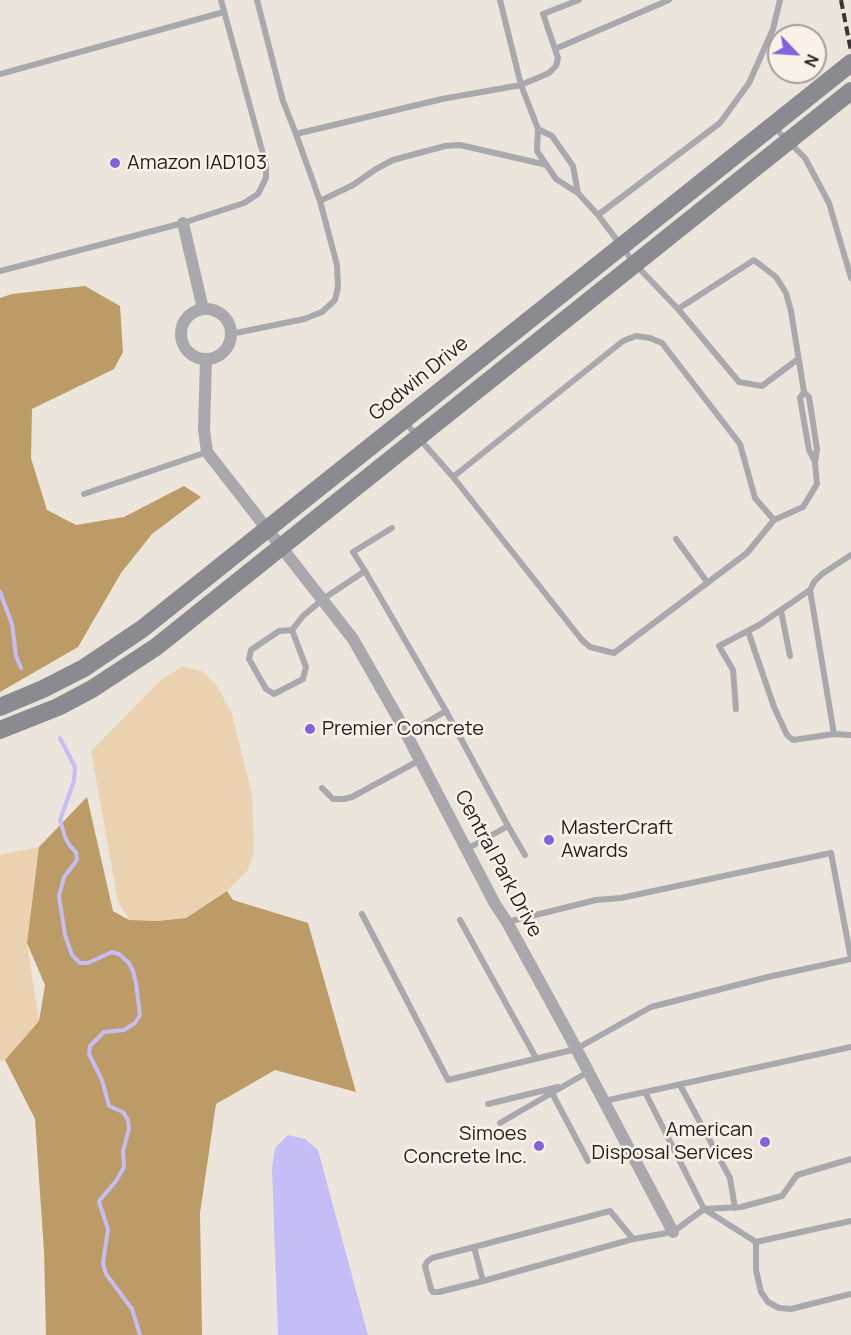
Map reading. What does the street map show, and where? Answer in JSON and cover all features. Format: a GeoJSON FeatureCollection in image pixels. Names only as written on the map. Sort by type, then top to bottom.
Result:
{"type":"FeatureCollection","features":[{"type":"Feature","properties":{"kind":"street","name":"Godwin Drive"},"geometry":{"type":"LineString","coordinates":[[0,707],[43,689],[107,654],[142,629],[851,63]]}},
{"type":"Feature","properties":{"kind":"street"},"geometry":{"type":"LineString","coordinates":[[0,730],[58,707],[125,669],[156,647],[851,91]]}},
{"type":"Feature","properties":{"kind":"street"},"geometry":{"type":"LineString","coordinates":[[183,223],[203,309]]}},
{"type":"Feature","properties":{"kind":"street"},"geometry":{"type":"LineString","coordinates":[[203,309],[220,313],[226,319],[231,334],[221,354],[206,359],[191,354],[185,348],[181,331],[188,316],[203,309]]}},
{"type":"Feature","properties":{"kind":"street"},"geometry":{"type":"LineString","coordinates":[[206,359],[204,430],[207,452]]}},
{"type":"Feature","properties":{"kind":"street","name":"Central Park Drive"},"geometry":{"type":"LineString","coordinates":[[207,452],[353,639],[673,1232]]}},
{"type":"Feature","properties":{"kind":"lane"},"geometry":{"type":"LineString","coordinates":[[0,271],[183,223],[244,202],[258,194],[266,178],[266,165],[221,0]]}},
{"type":"Feature","properties":{"kind":"lane"},"geometry":{"type":"LineString","coordinates":[[231,334],[304,319],[322,312],[335,300],[338,287],[337,265],[320,201],[283,101],[257,0]]}},
{"type":"Feature","properties":{"kind":"lane"},"geometry":{"type":"LineString","coordinates":[[500,0],[521,85],[538,129],[537,151],[556,179],[578,193],[635,264],[678,309],[739,382],[762,386],[798,359]]}},
{"type":"Feature","properties":{"kind":"lane"},"geometry":{"type":"LineString","coordinates":[[296,134],[442,99],[521,85],[549,73],[556,66],[558,58],[543,14],[579,0]]}},
{"type":"Feature","properties":{"kind":"lane"},"geometry":{"type":"LineString","coordinates":[[555,49],[669,0]]}},
{"type":"Feature","properties":{"kind":"lane"},"geometry":{"type":"LineString","coordinates":[[597,215],[720,123],[749,83],[773,29],[780,0]]}},
{"type":"Feature","properties":{"kind":"lane"},"geometry":{"type":"LineString","coordinates":[[0,74],[224,12]]}},
{"type":"Feature","properties":{"kind":"lane"},"geometry":{"type":"LineString","coordinates":[[773,126],[805,158],[829,203],[851,278]]}},
{"type":"Feature","properties":{"kind":"lane"},"geometry":{"type":"LineString","coordinates":[[538,129],[552,136],[573,166],[578,193]]}},
{"type":"Feature","properties":{"kind":"lane"},"geometry":{"type":"LineString","coordinates":[[320,201],[353,185],[393,160],[445,146],[460,145],[547,165]]}},
{"type":"Feature","properties":{"kind":"lane"},"geometry":{"type":"LineString","coordinates":[[404,420],[453,477],[582,640],[590,647],[614,653],[747,553],[774,520],[804,507],[817,484],[815,463],[809,450],[800,398],[804,392],[791,311],[786,293],[776,277],[754,260],[678,309]]}},
{"type":"Feature","properties":{"kind":"lane"},"geometry":{"type":"LineString","coordinates":[[453,477],[623,341],[636,336],[662,343],[740,444],[755,498],[774,520]]}},
{"type":"Feature","properties":{"kind":"lane"},"geometry":{"type":"LineString","coordinates":[[84,494],[207,452]]}},
{"type":"Feature","properties":{"kind":"lane"},"geometry":{"type":"LineString","coordinates":[[392,528],[353,552],[446,711],[525,855]]}},
{"type":"Feature","properties":{"kind":"lane"},"geometry":{"type":"LineString","coordinates":[[676,539],[707,582]]}},
{"type":"Feature","properties":{"kind":"lane"},"geometry":{"type":"LineString","coordinates":[[736,709],[733,670],[719,646],[781,611],[810,590],[822,574],[851,555]]}},
{"type":"Feature","properties":{"kind":"lane"},"geometry":{"type":"LineString","coordinates":[[292,630],[306,667],[303,679],[274,694],[266,690],[249,659],[251,650],[279,631],[292,630],[322,598],[365,571]]}},
{"type":"Feature","properties":{"kind":"lane"},"geometry":{"type":"LineString","coordinates":[[810,590],[834,734]]}},
{"type":"Feature","properties":{"kind":"lane"},"geometry":{"type":"LineString","coordinates":[[781,611],[790,656]]}},
{"type":"Feature","properties":{"kind":"lane"},"geometry":{"type":"LineString","coordinates":[[748,631],[786,735],[794,740],[834,734],[851,735]]}},
{"type":"Feature","properties":{"kind":"lane"},"geometry":{"type":"LineString","coordinates":[[406,734],[446,711]]}},
{"type":"Feature","properties":{"kind":"lane"},"geometry":{"type":"LineString","coordinates":[[322,788],[333,799],[352,797],[420,760]]}},
{"type":"Feature","properties":{"kind":"lane"},"geometry":{"type":"LineString","coordinates":[[467,849],[508,826]]}},
{"type":"Feature","properties":{"kind":"lane"},"geometry":{"type":"LineString","coordinates":[[362,914],[448,1080],[576,1049],[651,1007],[850,959],[831,854],[621,898],[596,900],[507,922]]}},
{"type":"Feature","properties":{"kind":"lane"},"geometry":{"type":"LineString","coordinates":[[460,920],[536,1058]]}},
{"type":"Feature","properties":{"kind":"lane"},"geometry":{"type":"LineString","coordinates":[[603,1101],[851,1047]]}},
{"type":"Feature","properties":{"kind":"lane"},"geometry":{"type":"LineString","coordinates":[[500,1123],[588,1072]]}},
{"type":"Feature","properties":{"kind":"lane"},"geometry":{"type":"LineString","coordinates":[[680,1084],[730,1178],[735,1208]]}},
{"type":"Feature","properties":{"kind":"lane"},"geometry":{"type":"LineString","coordinates":[[488,1104],[564,1086]]}},
{"type":"Feature","properties":{"kind":"lane"},"geometry":{"type":"LineString","coordinates":[[645,1092],[704,1209],[756,1242],[851,1221]]}},
{"type":"Feature","properties":{"kind":"lane"},"geometry":{"type":"LineString","coordinates":[[552,1093],[588,1161]]}},
{"type":"Feature","properties":{"kind":"lane"},"geometry":{"type":"LineString","coordinates":[[633,1239],[610,1211],[432,1258],[425,1266],[433,1292],[483,1281],[633,1239],[673,1232],[704,1209],[735,1208],[782,1196],[797,1175],[851,1159]]}},
{"type":"Feature","properties":{"kind":"lane"},"geometry":{"type":"LineString","coordinates":[[756,1242],[756,1270],[761,1292],[768,1302],[779,1308],[791,1309],[851,1294]]}},
{"type":"Feature","properties":{"kind":"lane"},"geometry":{"type":"LineString","coordinates":[[474,1247],[483,1281]]}},
{"type":"Feature","properties":{"kind":"shaded area"},"geometry":{"type":"Polygon","coordinates":[[[85,286],[120,306],[123,352],[114,369],[32,409],[31,458],[47,510],[76,525],[124,517],[184,486],[201,497],[152,534],[121,573],[78,647],[0,692],[0,298],[12,294],[85,286]]]}},
{"type":"Feature","properties":{"kind":"shaded area"},"geometry":{"type":"Polygon","coordinates":[[[182,667],[202,671],[218,687],[232,714],[252,793],[254,852],[248,870],[227,891],[186,918],[157,921],[129,920],[118,902],[91,751],[162,679],[182,667]]]}},
{"type":"Feature","properties":{"kind":"shaded area"},"geometry":{"type":"Polygon","coordinates":[[[87,797],[113,911],[129,920],[157,921],[186,918],[227,891],[233,900],[308,923],[356,1092],[275,1070],[216,1104],[200,1213],[202,1335],[46,1335],[44,1251],[35,1119],[5,1060],[39,1021],[45,985],[27,943],[39,847],[87,797]]]}},
{"type":"Feature","properties":{"kind":"shaded area"},"geometry":{"type":"Polygon","coordinates":[[[39,847],[27,943],[39,1021],[5,1060],[0,1061],[0,855],[39,847]]]}},
{"type":"Feature","properties":{"kind":"shaded area"},"geometry":{"type":"Polygon","coordinates":[[[288,1135],[305,1139],[318,1150],[368,1335],[278,1335],[272,1168],[275,1148],[288,1135]]]}},
{"type":"Feature","properties":{"kind":"waterway"},"geometry":{"type":"LineString","coordinates":[[0,592],[12,624],[16,656],[21,668]]}},
{"type":"Feature","properties":{"kind":"waterway"},"geometry":{"type":"LineString","coordinates":[[60,738],[75,767],[74,781],[60,820],[65,837],[76,852],[77,860],[64,877],[59,896],[65,935],[72,955],[80,963],[88,963],[112,952],[119,954],[129,963],[136,983],[140,1015],[135,1023],[124,1030],[104,1032],[90,1046],[89,1054],[102,1080],[109,1106],[123,1112],[128,1120],[129,1129],[123,1151],[124,1167],[116,1181],[99,1201],[108,1229],[103,1263],[106,1274],[132,1309],[140,1335]]}},
{"type":"Feature","properties":{"kind":"railway"},"geometry":{"type":"LineString","coordinates":[[841,0],[851,51]]}},
{"type":"Feature","properties":{"kind":"place","name":"Amazon IAD103"},"geometry":{"type":"Point","coordinates":[115,163]}},
{"type":"Feature","properties":{"kind":"place","name":"Premier Concrete"},"geometry":{"type":"Point","coordinates":[310,729]}},
{"type":"Feature","properties":{"kind":"place","name":"MasterCraft Awards"},"geometry":{"type":"Point","coordinates":[549,840]}},
{"type":"Feature","properties":{"kind":"place","name":"American Disposal Services"},"geometry":{"type":"Point","coordinates":[765,1142]}},
{"type":"Feature","properties":{"kind":"place","name":"Simoes Concrete Inc."},"geometry":{"type":"Point","coordinates":[539,1146]}}]}
